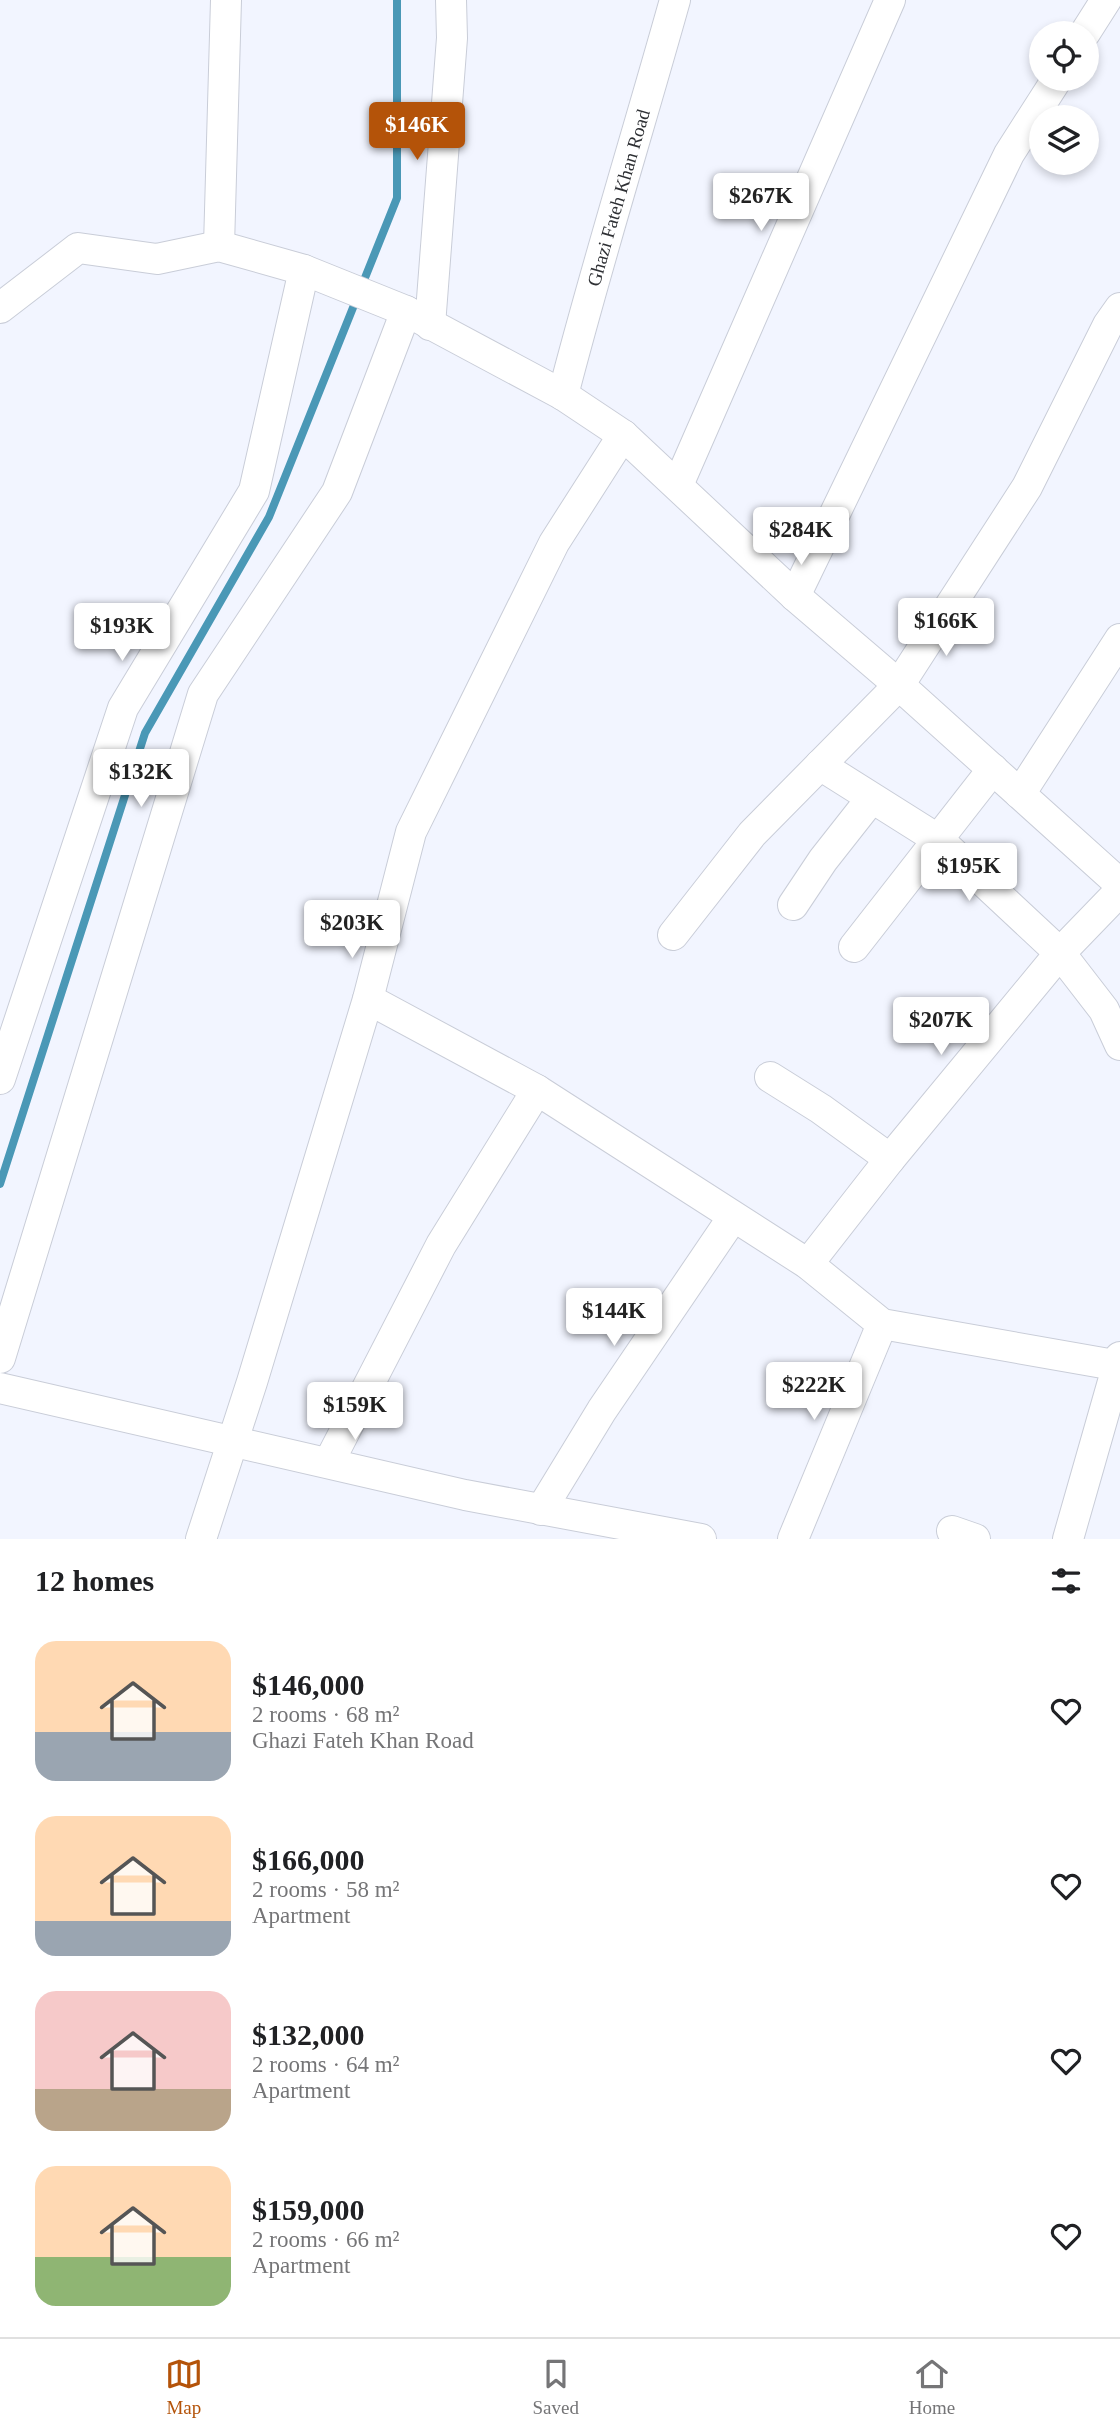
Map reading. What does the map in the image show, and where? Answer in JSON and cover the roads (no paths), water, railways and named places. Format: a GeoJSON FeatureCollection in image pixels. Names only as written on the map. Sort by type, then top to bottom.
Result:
{"type":"FeatureCollection","features":[{"type":"Feature","properties":{"kind":"street"},"geometry":{"type":"LineString","coordinates":[[219,246],[226,0]]}},
{"type":"Feature","properties":{"kind":"street"},"geometry":{"type":"LineString","coordinates":[[0,1357],[203,694],[337,492],[405,312],[452,38],[451,0]]}},
{"type":"Feature","properties":{"kind":"street","name":"Ghazi Fateh Khan Road"},"geometry":{"type":"LineString","coordinates":[[563,396],[584,314],[675,0]]}},
{"type":"Feature","properties":{"kind":"street"},"geometry":{"type":"LineString","coordinates":[[678,485],[890,0]]}},
{"type":"Feature","properties":{"kind":"street"},"geometry":{"type":"LineString","coordinates":[[1093,21],[1106,0]]}},
{"type":"Feature","properties":{"kind":"street"},"geometry":{"type":"LineString","coordinates":[[795,596],[1009,154],[1048,91]]}},
{"type":"Feature","properties":{"kind":"street"},"geometry":{"type":"LineString","coordinates":[[0,308],[78,248],[157,259],[219,246],[315,274],[405,312],[563,396],[622,435],[795,596],[899,685],[1120,884]]}},
{"type":"Feature","properties":{"kind":"street"},"geometry":{"type":"LineString","coordinates":[[0,1079],[123,708],[254,491],[315,274]]}},
{"type":"Feature","properties":{"kind":"street"},"geometry":{"type":"LineString","coordinates":[[673,935],[752,834],[899,685],[1027,487],[1108,325],[1120,308]]}},
{"type":"Feature","properties":{"kind":"street"},"geometry":{"type":"LineString","coordinates":[[201,1539],[368,999],[411,832],[554,542],[622,435]]}},
{"type":"Feature","properties":{"kind":"street"},"geometry":{"type":"LineString","coordinates":[[1020,794],[1120,639]]}},
{"type":"Feature","properties":{"kind":"street"},"geometry":{"type":"LineString","coordinates":[[820,765],[939,841],[1060,953],[1104,1010],[1120,1045]]}},
{"type":"Feature","properties":{"kind":"street"},"geometry":{"type":"LineString","coordinates":[[854,947],[993,769]]}},
{"type":"Feature","properties":{"kind":"street"},"geometry":{"type":"LineString","coordinates":[[793,905],[823,860],[871,799]]}},
{"type":"Feature","properties":{"kind":"street"},"geometry":{"type":"LineString","coordinates":[[808,1264],[890,1159],[1060,953],[1120,891]]}},
{"type":"Feature","properties":{"kind":"street"},"geometry":{"type":"LineString","coordinates":[[368,999],[537,1090],[808,1264],[882,1324],[1119,1363],[1068,1539]]}},
{"type":"Feature","properties":{"kind":"street"},"geometry":{"type":"LineString","coordinates":[[770,1077],[821,1109],[890,1159]]}},
{"type":"Feature","properties":{"kind":"street"},"geometry":{"type":"LineString","coordinates":[[329,1462],[442,1245],[537,1090]]}},
{"type":"Feature","properties":{"kind":"street"},"geometry":{"type":"LineString","coordinates":[[541,1510],[603,1410],[733,1217]]}},
{"type":"Feature","properties":{"kind":"street"},"geometry":{"type":"LineString","coordinates":[[793,1539],[882,1324]]}},
{"type":"Feature","properties":{"kind":"street"},"geometry":{"type":"LineString","coordinates":[[0,1388],[541,1510],[701,1539]]}},
{"type":"Feature","properties":{"kind":"waterway"},"geometry":{"type":"LineString","coordinates":[[0,1184],[145,733],[269,517],[397,198],[397,0]]}}]}
